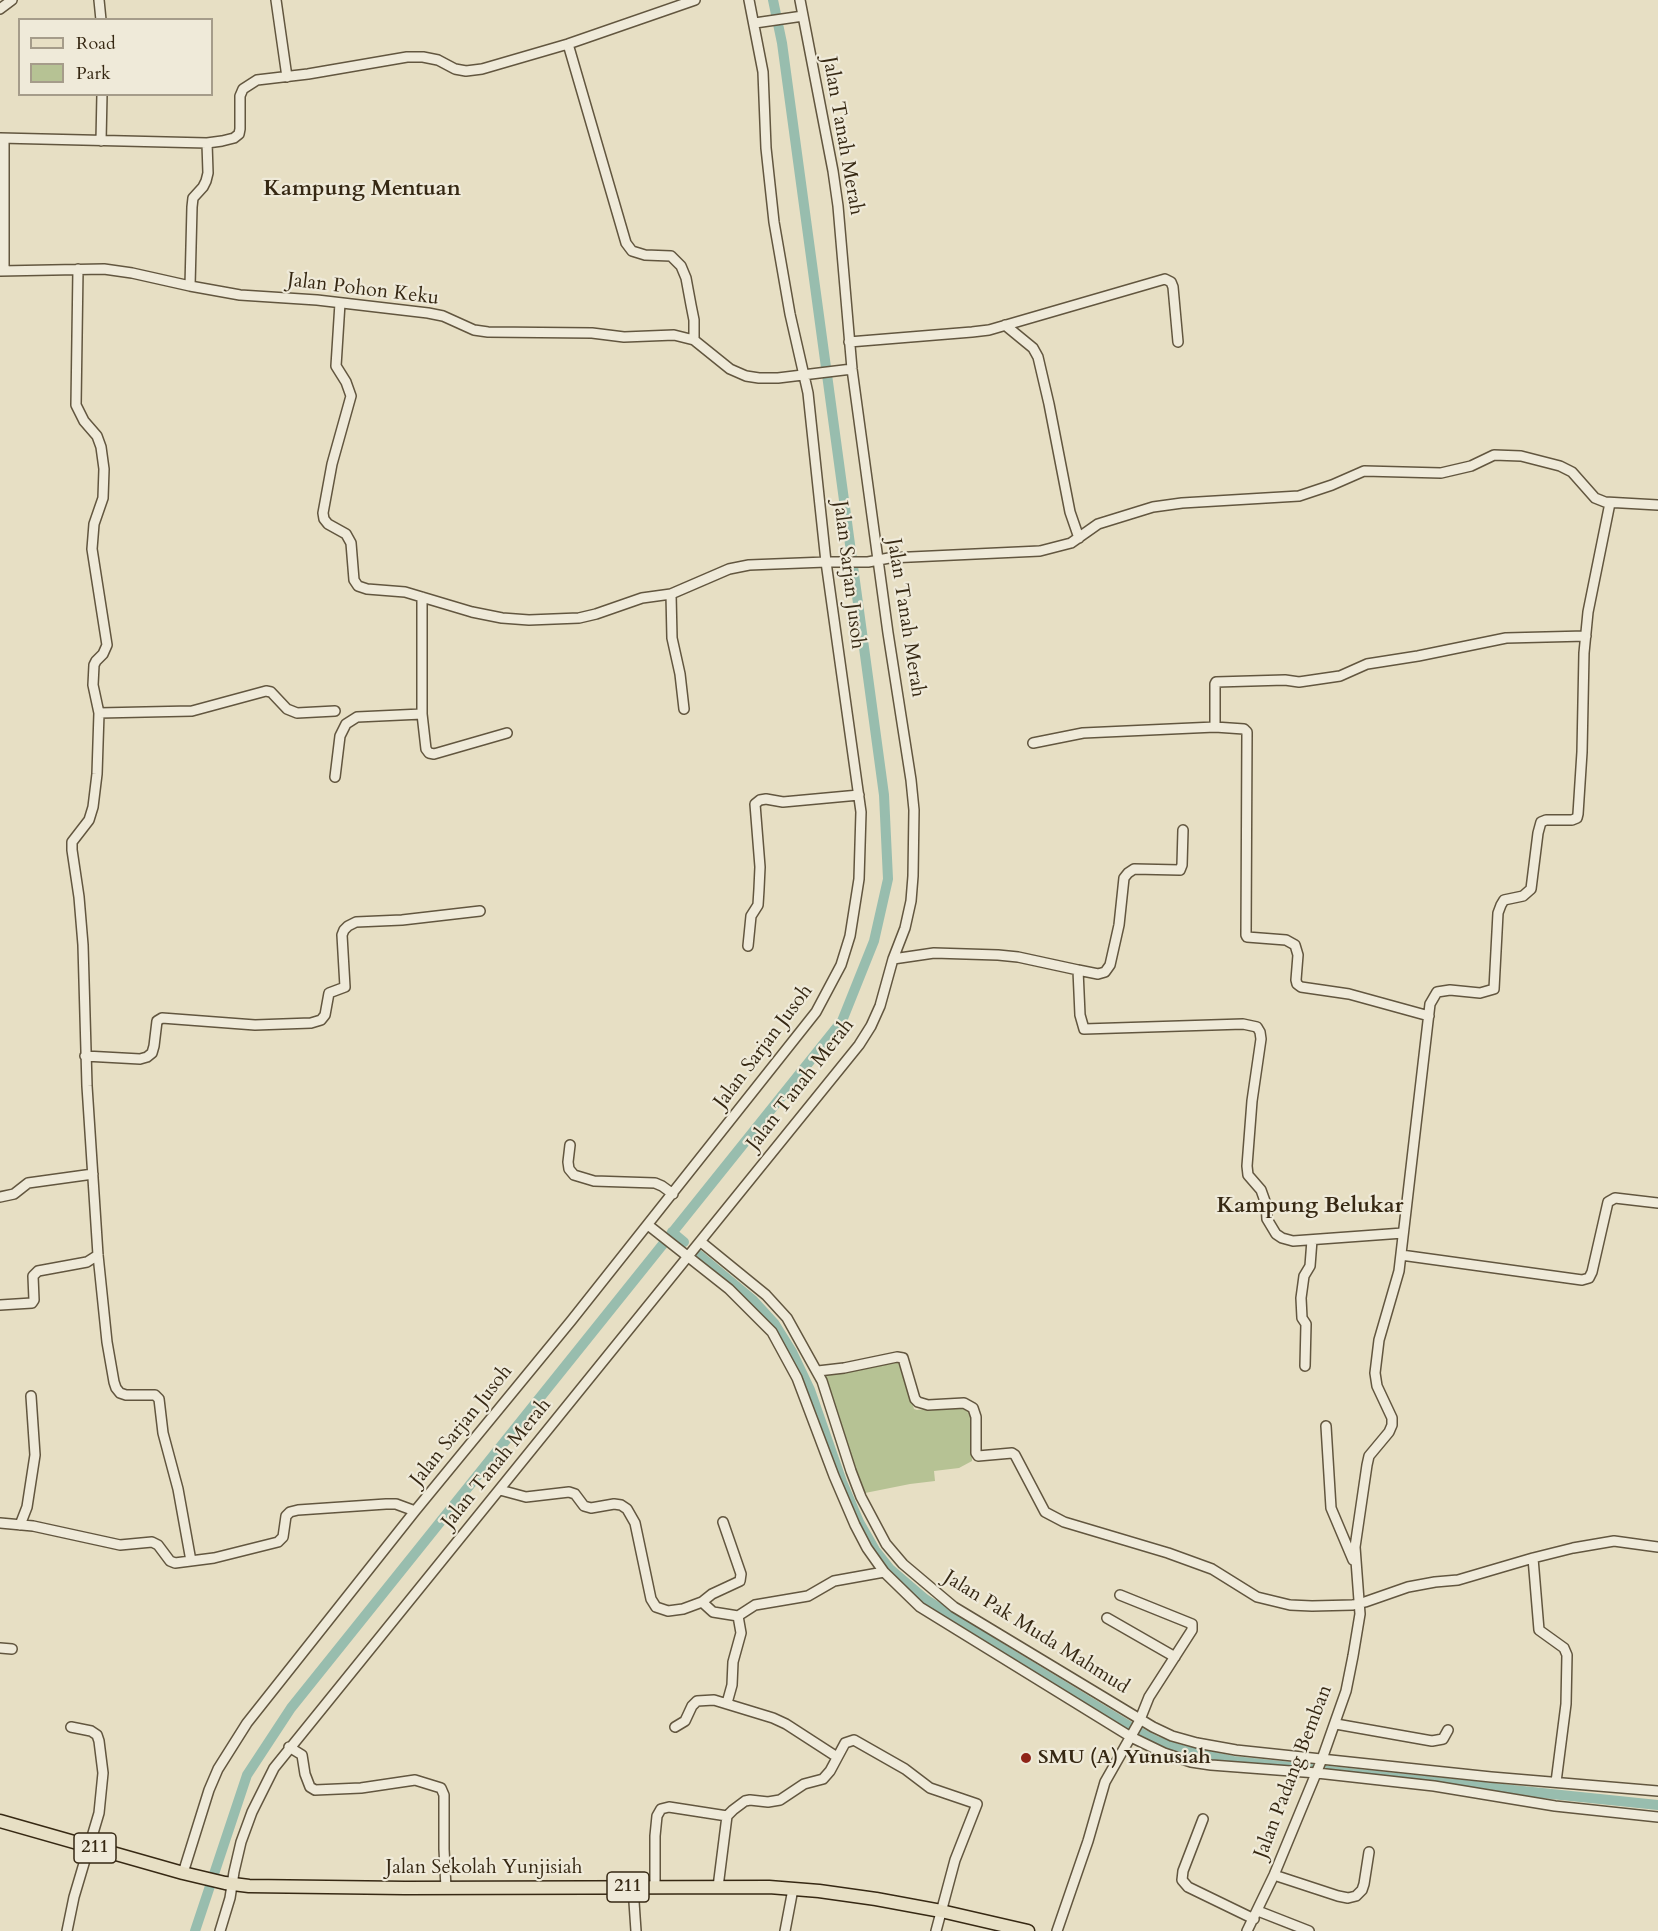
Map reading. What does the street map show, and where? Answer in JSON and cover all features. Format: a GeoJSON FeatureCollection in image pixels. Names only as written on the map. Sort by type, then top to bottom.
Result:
{"type":"FeatureCollection","features":[{"type":"Feature","properties":{"kind":"main road","name":"211"},"geometry":{"type":"LineString","coordinates":[[0,1821],[229,1884]]}},
{"type":"Feature","properties":{"kind":"main road","name":"Jalan Sekolah Yunjisiah"},"geometry":{"type":"LineString","coordinates":[[229,1884],[279,1888],[718,1887],[793,1889],[876,1899],[1028,1931]]}},
{"type":"Feature","properties":{"kind":"street"},"geometry":{"type":"LineString","coordinates":[[0,9],[12,0]]}},
{"type":"Feature","properties":{"kind":"street"},"geometry":{"type":"LineString","coordinates":[[99,0],[101,18]]}},
{"type":"Feature","properties":{"kind":"street"},"geometry":{"type":"LineString","coordinates":[[276,0],[287,77]]}},
{"type":"Feature","properties":{"kind":"street"},"geometry":{"type":"LineString","coordinates":[[2,271],[2,139],[207,143],[234,138],[239,134],[240,129],[240,96],[248,84],[257,80],[407,57],[423,57],[438,60],[455,69],[474,70],[568,44],[695,0]]}},
{"type":"Feature","properties":{"kind":"street","name":"Jalan Sarjan Jusoh"},"geometry":{"type":"LineString","coordinates":[[187,1874],[208,1790],[232,1745],[265,1698],[648,1225],[816,1012],[841,965],[850,936],[859,879],[861,832],[859,795],[826,562],[808,393],[790,314],[774,222],[766,147],[760,23],[749,0]]}},
{"type":"Feature","properties":{"kind":"street","name":"Jalan Tanah Merah"},"geometry":{"type":"LineString","coordinates":[[220,1931],[237,1857],[252,1812],[274,1768],[593,1372],[701,1242],[773,1149],[859,1046],[880,1006],[893,959],[905,928],[911,901],[914,810],[904,733],[873,562],[849,342],[838,206],[833,171],[800,16],[800,0]]}},
{"type":"Feature","properties":{"kind":"street"},"geometry":{"type":"LineString","coordinates":[[760,23],[800,16]]}},
{"type":"Feature","properties":{"kind":"street"},"geometry":{"type":"LineString","coordinates":[[568,44],[626,243],[632,251],[645,255],[670,256],[681,266],[686,278],[693,312],[694,340]]}},
{"type":"Feature","properties":{"kind":"street"},"geometry":{"type":"LineString","coordinates":[[101,141],[102,96]]}},
{"type":"Feature","properties":{"kind":"street"},"geometry":{"type":"LineString","coordinates":[[190,286],[193,198],[206,181],[207,143]]}},
{"type":"Feature","properties":{"kind":"street"},"geometry":{"type":"LineString","coordinates":[[78,269],[76,405],[84,422],[97,436],[104,469],[103,498],[94,524],[92,549],[107,645],[94,665],[93,685],[99,713],[97,774],[89,820],[72,842],[83,945],[85,1056],[98,1255],[107,1342],[116,1388],[120,1393],[126,1395],[155,1395],[159,1399],[163,1433],[178,1489],[190,1561]]}},
{"type":"Feature","properties":{"kind":"street","name":"Jalan Pohon Keku"},"geometry":{"type":"LineString","coordinates":[[2,271],[104,269],[240,295],[428,313],[443,316],[474,330],[488,332],[592,333],[624,337],[674,334],[694,340],[730,369],[746,376],[778,378],[852,369]]}},
{"type":"Feature","properties":{"kind":"street"},"geometry":{"type":"LineString","coordinates":[[849,342],[972,333],[1165,279],[1171,282],[1173,287],[1178,342]]}},
{"type":"Feature","properties":{"kind":"street"},"geometry":{"type":"LineString","coordinates":[[340,303],[336,366],[351,396],[332,464],[324,503],[324,519],[346,534],[351,543],[354,580],[358,586],[367,589],[405,592],[472,612],[502,618],[548,620],[579,618],[642,598],[671,594],[713,575],[740,566],[873,562],[888,558],[1040,551],[1071,543],[1098,524],[1153,507],[1299,495],[1332,485],[1364,471],[1441,473],[1471,466],[1494,455],[1521,456],[1560,466],[1572,472],[1595,498],[1610,502],[1658,505]]}},
{"type":"Feature","properties":{"kind":"street"},"geometry":{"type":"LineString","coordinates":[[1005,325],[1033,348],[1038,357],[1070,512],[1079,538]]}},
{"type":"Feature","properties":{"kind":"street"},"geometry":{"type":"LineString","coordinates":[[1354,1562],[1356,1534],[1369,1456],[1392,1425],[1392,1418],[1377,1386],[1375,1374],[1379,1340],[1399,1271],[1430,1004],[1437,992],[1450,990],[1480,993],[1494,989],[1498,913],[1501,904],[1504,900],[1523,896],[1531,889],[1541,822],[1572,820],[1578,814],[1588,612],[1610,502]]}},
{"type":"Feature","properties":{"kind":"street"},"geometry":{"type":"LineString","coordinates":[[671,594],[672,638],[680,674],[684,709]]}},
{"type":"Feature","properties":{"kind":"street"},"geometry":{"type":"LineString","coordinates":[[422,597],[422,714],[426,748],[429,753],[434,754],[507,733]]}},
{"type":"Feature","properties":{"kind":"street"},"geometry":{"type":"LineString","coordinates":[[1215,727],[1216,682],[1285,680],[1299,682],[1340,676],[1367,664],[1506,638],[1586,636]]}},
{"type":"Feature","properties":{"kind":"street"},"geometry":{"type":"LineString","coordinates":[[99,713],[192,711],[266,691],[271,692],[287,709],[297,713],[335,711]]}},
{"type":"Feature","properties":{"kind":"street"},"geometry":{"type":"LineString","coordinates":[[334,777],[340,736],[346,724],[357,717],[422,714]]}},
{"type":"Feature","properties":{"kind":"street"},"geometry":{"type":"LineString","coordinates":[[1033,743],[1083,733],[1215,727],[1241,728],[1247,732],[1245,935],[1286,940],[1294,945],[1298,955],[1296,980],[1301,987],[1349,994],[1429,1016]]}},
{"type":"Feature","properties":{"kind":"street"},"geometry":{"type":"LineString","coordinates":[[748,946],[751,916],[758,905],[759,889],[756,804],[766,799],[783,802],[859,795]]}},
{"type":"Feature","properties":{"kind":"street"},"geometry":{"type":"LineString","coordinates":[[893,959],[934,953],[1018,957],[1098,974],[1106,972],[1113,956],[1124,878],[1134,869],[1180,870],[1184,830]]}},
{"type":"Feature","properties":{"kind":"street"},"geometry":{"type":"LineString","coordinates":[[85,1056],[140,1059],[147,1057],[152,1053],[154,1046],[157,1021],[162,1018],[255,1024],[311,1023],[321,1020],[325,1015],[329,993],[345,987],[342,935],[348,926],[356,922],[402,920],[480,911]]}},
{"type":"Feature","properties":{"kind":"street"},"geometry":{"type":"LineString","coordinates":[[1078,970],[1080,1015],[1084,1029],[1243,1024],[1257,1027],[1261,1039],[1249,1121],[1247,1166],[1248,1175],[1261,1190],[1266,1204],[1267,1219],[1276,1234],[1293,1241],[1403,1233]]}},
{"type":"Feature","properties":{"kind":"street"},"geometry":{"type":"LineString","coordinates":[[570,1145],[568,1162],[574,1175],[594,1181],[655,1184],[662,1186],[672,1194]]}},
{"type":"Feature","properties":{"kind":"street"},"geometry":{"type":"LineString","coordinates":[[0,1197],[15,1194],[28,1184],[37,1181],[93,1174]]}},
{"type":"Feature","properties":{"kind":"street"},"geometry":{"type":"LineString","coordinates":[[1401,1255],[1582,1280],[1589,1278],[1592,1272],[1608,1202],[1615,1198],[1658,1203]]}},
{"type":"Feature","properties":{"kind":"street"},"geometry":{"type":"LineString","coordinates":[[648,1225],[729,1288],[772,1332],[829,1433],[834,1476],[855,1525],[867,1548],[884,1572],[920,1607],[1164,1753],[1191,1762],[1237,1768],[1320,1766],[1658,1791]]}},
{"type":"Feature","properties":{"kind":"street"},"geometry":{"type":"LineString","coordinates":[[1305,1366],[1306,1324],[1302,1318],[1301,1299],[1304,1276],[1310,1266],[1312,1240]]}},
{"type":"Feature","properties":{"kind":"street","name":"Jalan Pak Muda Mahmud"},"geometry":{"type":"LineString","coordinates":[[701,1242],[742,1274],[788,1318],[818,1371],[829,1433],[886,1544],[903,1564],[954,1607],[1139,1721],[1172,1736],[1197,1743],[1320,1766]]}},
{"type":"Feature","properties":{"kind":"street"},"geometry":{"type":"LineString","coordinates":[[0,1305],[32,1304],[34,1300],[33,1276],[38,1270],[87,1262],[98,1255]]}},
{"type":"Feature","properties":{"kind":"street"},"geometry":{"type":"LineString","coordinates":[[818,1371],[897,1357],[903,1358],[915,1399],[928,1405],[964,1403],[973,1408],[976,1417],[976,1453],[978,1456],[1012,1453],[1015,1455],[1045,1512],[1064,1522],[1168,1553],[1212,1569],[1257,1597],[1290,1605],[1312,1606],[1358,1601],[1408,1587],[1458,1580],[1573,1548],[1614,1541],[1658,1547]]}},
{"type":"Feature","properties":{"kind":"street"},"geometry":{"type":"LineString","coordinates":[[20,1525],[27,1507],[35,1455],[31,1396]]}},
{"type":"Feature","properties":{"kind":"street"},"geometry":{"type":"LineString","coordinates":[[1326,1426],[1331,1508],[1354,1562]]}},
{"type":"Feature","properties":{"kind":"street"},"geometry":{"type":"LineString","coordinates":[[500,1490],[526,1497],[569,1492],[575,1494],[584,1506],[591,1508],[614,1504],[627,1509],[635,1523],[651,1599],[656,1607],[668,1611],[683,1609],[702,1602],[742,1578],[723,1522]]}},
{"type":"Feature","properties":{"kind":"street"},"geometry":{"type":"LineString","coordinates":[[0,1523],[120,1545],[152,1542],[158,1545],[170,1561],[175,1563],[225,1555],[278,1542],[283,1537],[286,1516],[298,1510],[396,1504],[415,1511]]}},
{"type":"Feature","properties":{"kind":"street"},"geometry":{"type":"LineString","coordinates":[[1533,1558],[1539,1630],[1564,1648],[1568,1655],[1566,1704],[1556,1782]]}},
{"type":"Feature","properties":{"kind":"street","name":"Jalan Padang Bemban"},"geometry":{"type":"LineString","coordinates":[[1247,1931],[1274,1875],[1320,1766],[1346,1691],[1359,1624],[1354,1562]]}},
{"type":"Feature","properties":{"kind":"street"},"geometry":{"type":"LineString","coordinates":[[702,1602],[713,1612],[738,1616],[755,1605],[808,1596],[846,1577],[884,1572]]}},
{"type":"Feature","properties":{"kind":"street"},"geometry":{"type":"LineString","coordinates":[[1058,1931],[1105,1782],[1132,1735],[1149,1697],[1192,1630],[1192,1624],[1120,1595]]}},
{"type":"Feature","properties":{"kind":"street"},"geometry":{"type":"LineString","coordinates":[[727,1703],[732,1685],[733,1662],[741,1633],[738,1616]]}},
{"type":"Feature","properties":{"kind":"street"},"geometry":{"type":"LineString","coordinates":[[1107,1618],[1175,1657]]}},
{"type":"Feature","properties":{"kind":"street"},"geometry":{"type":"LineString","coordinates":[[0,1648],[12,1649]]}},
{"type":"Feature","properties":{"kind":"street"},"geometry":{"type":"LineString","coordinates":[[675,1727],[686,1721],[692,1706],[697,1701],[714,1700],[786,1724],[837,1757]]}},
{"type":"Feature","properties":{"kind":"street"},"geometry":{"type":"LineString","coordinates":[[1335,1724],[1432,1741],[1443,1739],[1448,1730]]}},
{"type":"Feature","properties":{"kind":"street"},"geometry":{"type":"LineString","coordinates":[[67,1931],[74,1897],[99,1814],[103,1773],[97,1735],[91,1731],[71,1727]]}},
{"type":"Feature","properties":{"kind":"street"},"geometry":{"type":"LineString","coordinates":[[718,1887],[727,1816],[745,1801],[780,1800],[804,1784],[823,1779],[830,1771],[845,1743],[854,1740],[905,1769],[930,1788],[977,1804],[954,1860],[936,1931]]}},
{"type":"Feature","properties":{"kind":"street"},"geometry":{"type":"LineString","coordinates":[[289,1747],[302,1755],[305,1774],[310,1787],[315,1790],[361,1788],[415,1779],[441,1788],[444,1795],[446,1888]]}},
{"type":"Feature","properties":{"kind":"street"},"geometry":{"type":"LineString","coordinates":[[1320,1766],[1586,1810],[1658,1817]]}},
{"type":"Feature","properties":{"kind":"street"},"geometry":{"type":"LineString","coordinates":[[655,1887],[655,1836],[657,1816],[661,1809],[669,1807],[727,1816]]}},
{"type":"Feature","properties":{"kind":"street"},"geometry":{"type":"LineString","coordinates":[[1203,1819],[1183,1871],[1182,1880],[1188,1887],[1256,1915],[1309,1931]]}},
{"type":"Feature","properties":{"kind":"street"},"geometry":{"type":"LineString","coordinates":[[1274,1875],[1348,1898],[1356,1896],[1362,1890],[1369,1852]]}},
{"type":"Feature","properties":{"kind":"street"},"geometry":{"type":"LineString","coordinates":[[633,1887],[636,1931]]}},
{"type":"Feature","properties":{"kind":"street"},"geometry":{"type":"LineString","coordinates":[[785,1931],[793,1889]]}},
{"type":"Feature","properties":{"kind":"green space"},"geometry":{"type":"Polygon","coordinates":[[[890,1361],[900,1361],[914,1409],[955,1406],[966,1407],[971,1412],[972,1461],[959,1468],[934,1471],[935,1481],[860,1494],[821,1376],[890,1361]]]}},
{"type":"Feature","properties":{"kind":"waterway"},"geometry":{"type":"LineString","coordinates":[[195,1931],[247,1775],[291,1708],[842,1021],[874,941],[888,879],[884,795],[782,43],[773,0]]}},
{"type":"Feature","properties":{"kind":"waterway"},"geometry":{"type":"LineString","coordinates":[[672,1232],[684,1242]]}},
{"type":"Feature","properties":{"kind":"waterway"},"geometry":{"type":"LineString","coordinates":[[699,1255],[753,1300],[774,1323],[792,1352],[810,1390],[842,1482],[859,1522],[875,1550],[890,1569],[925,1599],[1139,1732],[1181,1750],[1233,1761],[1658,1805]]}},
{"type":"Feature","properties":{"kind":"place","name":"SMU (A) Yunusiah"},"geometry":{"type":"Point","coordinates":[1026,1758]}},
{"type":"Feature","properties":{"kind":"district","name":"Kampung Mentuan"},"geometry":{"type":"Point","coordinates":[362,190]}},
{"type":"Feature","properties":{"kind":"district","name":"Kampung Belukar"},"geometry":{"type":"Point","coordinates":[1310,1207]}}]}
